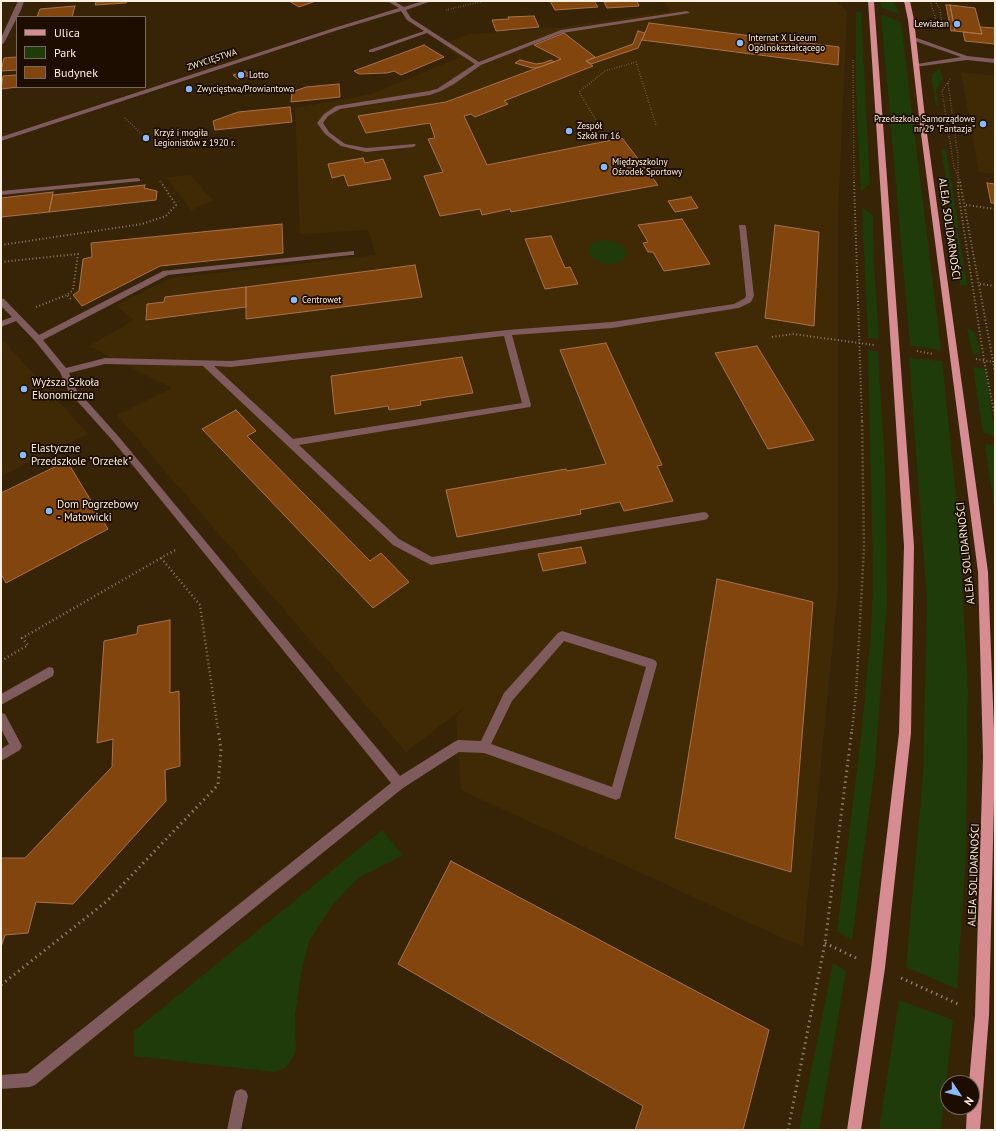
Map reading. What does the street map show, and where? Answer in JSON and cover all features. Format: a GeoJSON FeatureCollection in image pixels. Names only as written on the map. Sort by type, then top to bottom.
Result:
{"type":"FeatureCollection","features":[{"type":"Feature","properties":{"kind":"main road"},"geometry":{"type":"LineString","coordinates":[[854,1130],[878,968],[905,725],[909,546],[871,1]]}},
{"type":"Feature","properties":{"kind":"main road","name":"ALEJA SOLIDARNOŚCI"},"geometry":{"type":"LineString","coordinates":[[907,1],[914,39],[924,126],[983,572],[990,757],[982,1015],[973,1130]]}},
{"type":"Feature","properties":{"kind":"street"},"geometry":{"type":"LineString","coordinates":[[1,43],[21,1]]}},
{"type":"Feature","properties":{"kind":"street"},"geometry":{"type":"LineString","coordinates":[[390,1],[402,8],[409,19],[479,64]]}},
{"type":"Feature","properties":{"kind":"street"},"geometry":{"type":"LineString","coordinates":[[402,8],[404,1]]}},
{"type":"Feature","properties":{"kind":"street","name":"ZWYCIĘSTWA"},"geometry":{"type":"LineString","coordinates":[[1,139],[402,8],[429,1]]}},
{"type":"Feature","properties":{"kind":"street"},"geometry":{"type":"LineString","coordinates":[[413,145],[366,150],[343,145],[326,133],[320,123],[326,115],[338,107],[430,93],[439,90],[452,83],[479,64],[561,32],[687,13]]}},
{"type":"Feature","properties":{"kind":"street"},"geometry":{"type":"LineString","coordinates":[[371,51],[428,31]]}},
{"type":"Feature","properties":{"kind":"street"},"geometry":{"type":"LineString","coordinates":[[914,39],[967,58],[995,61]]}},
{"type":"Feature","properties":{"kind":"street"},"geometry":{"type":"LineString","coordinates":[[917,66],[967,58]]}},
{"type":"Feature","properties":{"kind":"street"},"geometry":{"type":"LineString","coordinates":[[1,193],[138,180]]}},
{"type":"Feature","properties":{"kind":"street"},"geometry":{"type":"LineString","coordinates":[[64,371],[105,361],[231,364],[507,333],[612,325],[742,304],[748,300],[750,296],[742,227]]}},
{"type":"Feature","properties":{"kind":"street"},"geometry":{"type":"LineString","coordinates":[[38,339],[166,273],[351,253]]}},
{"type":"Feature","properties":{"kind":"street"},"geometry":{"type":"LineString","coordinates":[[1,301],[38,339],[64,371],[72,390],[116,439],[399,784]]}},
{"type":"Feature","properties":{"kind":"street"},"geometry":{"type":"LineString","coordinates":[[1,324],[17,318]]}},
{"type":"Feature","properties":{"kind":"street"},"geometry":{"type":"LineString","coordinates":[[291,443],[526,405],[507,333]]}},
{"type":"Feature","properties":{"kind":"street"},"geometry":{"type":"LineString","coordinates":[[205,363],[396,542],[431,561],[704,516]]}},
{"type":"Feature","properties":{"kind":"street"},"geometry":{"type":"LineString","coordinates":[[1,1082],[30,1080],[399,784],[458,746],[484,747],[616,794],[652,664],[562,636],[508,697],[484,747]]}},
{"type":"Feature","properties":{"kind":"street"},"geometry":{"type":"LineString","coordinates":[[1,700],[49,672]]}},
{"type":"Feature","properties":{"kind":"street"},"geometry":{"type":"LineString","coordinates":[[1,718],[16,746],[1,756]]}},
{"type":"Feature","properties":{"kind":"street"},"geometry":{"type":"LineString","coordinates":[[234,1130],[241,1096]]}},
{"type":"Feature","properties":{"kind":"path"},"geometry":{"type":"LineString","coordinates":[[930,1],[944,50]]}},
{"type":"Feature","properties":{"kind":"path"},"geometry":{"type":"LineString","coordinates":[[935,1],[940,10],[946,43],[944,50]]}},
{"type":"Feature","properties":{"kind":"path"},"geometry":{"type":"LineString","coordinates":[[936,22],[942,23]]}},
{"type":"Feature","properties":{"kind":"path"},"geometry":{"type":"LineString","coordinates":[[788,1130],[824,943],[844,800],[856,694],[864,548],[860,343],[853,148],[853,57]]}},
{"type":"Feature","properties":{"kind":"path"},"geometry":{"type":"LineString","coordinates":[[946,61],[958,157],[958,191],[984,360],[995,417]]}},
{"type":"Feature","properties":{"kind":"path"},"geometry":{"type":"LineString","coordinates":[[602,130],[578,92],[606,71],[636,62],[656,125]]}},
{"type":"Feature","properties":{"kind":"path"},"geometry":{"type":"LineString","coordinates":[[948,83],[942,91],[954,167],[966,205],[995,372]]}},
{"type":"Feature","properties":{"kind":"path"},"geometry":{"type":"LineString","coordinates":[[122,116],[143,135]]}},
{"type":"Feature","properties":{"kind":"path"},"geometry":{"type":"LineString","coordinates":[[1,245],[142,224],[166,216],[176,204],[160,181]]}},
{"type":"Feature","properties":{"kind":"path"},"geometry":{"type":"LineString","coordinates":[[966,205],[995,209]]}},
{"type":"Feature","properties":{"kind":"path"},"geometry":{"type":"LineString","coordinates":[[1,262],[78,254],[73,290],[58,299]]}},
{"type":"Feature","properties":{"kind":"path"},"geometry":{"type":"LineString","coordinates":[[980,284],[995,286]]}},
{"type":"Feature","properties":{"kind":"path"},"geometry":{"type":"LineString","coordinates":[[67,294],[85,315]]}},
{"type":"Feature","properties":{"kind":"path"},"geometry":{"type":"LineString","coordinates":[[772,338],[793,334],[993,362]]}},
{"type":"Feature","properties":{"kind":"path"},"geometry":{"type":"LineString","coordinates":[[1,661],[28,645],[22,638],[175,550]]}},
{"type":"Feature","properties":{"kind":"path"},"geometry":{"type":"LineString","coordinates":[[1,985],[107,901],[218,785],[220,750],[200,605],[160,558]]}},
{"type":"Feature","properties":{"kind":"path"},"geometry":{"type":"LineString","coordinates":[[824,943],[982,1015]]}},
{"type":"Feature","properties":{"kind":"shaded area"},"geometry":{"type":"Polygon","coordinates":[[[663,1],[835,1],[847,11],[838,214],[838,590],[803,946],[461,790],[456,717],[466,706],[406,752],[117,415],[172,388],[89,346],[134,320],[116,305],[171,278],[376,255],[368,230],[300,234],[295,108],[372,94],[460,57],[441,44],[471,34],[563,27],[671,11],[663,1]]]}},
{"type":"Feature","properties":{"kind":"shaded area","name":"Przedszkole Samorządowe nr 29 \"Fantazja\""},"geometry":{"type":"Polygon","coordinates":[[[961,72],[995,76],[995,174],[979,172],[961,72]]]}},
{"type":"Feature","properties":{"kind":"shaded area"},"geometry":{"type":"Polygon","coordinates":[[[190,175],[213,200],[191,210],[166,177],[190,175]]]}},
{"type":"Feature","properties":{"kind":"shaded area","name":"Elastyczne Przedszkole \"Orzełek\""},"geometry":{"type":"Polygon","coordinates":[[[1,338],[88,434],[1,476],[1,338]]]}},
{"type":"Feature","properties":{"kind":"green space"},"geometry":{"type":"Polygon","coordinates":[[[880,1],[894,1],[900,14],[881,8],[880,1]]]}},
{"type":"Feature","properties":{"kind":"green space"},"geometry":{"type":"Polygon","coordinates":[[[856,12],[861,12],[870,184],[861,191],[856,96],[856,12]]]}},
{"type":"Feature","properties":{"kind":"green space"},"geometry":{"type":"Polygon","coordinates":[[[881,14],[901,22],[941,350],[910,345],[881,14]]]}},
{"type":"Feature","properties":{"kind":"green space"},"geometry":{"type":"Polygon","coordinates":[[[940,69],[943,79],[936,90],[939,106],[936,106],[932,74],[940,69]]]}},
{"type":"Feature","properties":{"kind":"green space"},"geometry":{"type":"Polygon","coordinates":[[[941,149],[946,150],[959,228],[954,228],[941,149]]]}},
{"type":"Feature","properties":{"kind":"green space"},"geometry":{"type":"Polygon","coordinates":[[[862,207],[873,215],[874,264],[879,339],[868,338],[862,207]]]}},
{"type":"Feature","properties":{"kind":"green space"},"geometry":{"type":"Polygon","coordinates":[[[954,230],[958,231],[968,286],[960,285],[954,230]]]}},
{"type":"Feature","properties":{"kind":"green space"},"geometry":{"type":"Polygon","coordinates":[[[604,240],[615,242],[624,248],[627,252],[624,259],[613,264],[606,264],[591,257],[589,253],[590,246],[604,240]]]}},
{"type":"Feature","properties":{"kind":"green space"},"geometry":{"type":"Polygon","coordinates":[[[967,328],[975,332],[981,354],[973,354],[967,328]]]}},
{"type":"Feature","properties":{"kind":"green space"},"geometry":{"type":"Polygon","coordinates":[[[868,350],[878,352],[885,464],[887,601],[875,766],[852,940],[837,931],[861,737],[871,633],[873,577],[868,350]]]}},
{"type":"Feature","properties":{"kind":"green space"},"geometry":{"type":"Polygon","coordinates":[[[909,358],[942,361],[958,515],[968,689],[966,855],[957,989],[906,967],[923,775],[927,601],[909,358]]]}},
{"type":"Feature","properties":{"kind":"green space"},"geometry":{"type":"Polygon","coordinates":[[[973,367],[986,369],[995,436],[983,433],[973,367]]]}},
{"type":"Feature","properties":{"kind":"green space"},"geometry":{"type":"Polygon","coordinates":[[[985,444],[995,445],[995,514],[985,444]]]}},
{"type":"Feature","properties":{"kind":"green space"},"geometry":{"type":"Polygon","coordinates":[[[382,830],[403,855],[358,878],[331,907],[309,941],[301,974],[295,1015],[296,1049],[292,1059],[285,1068],[274,1072],[134,1056],[134,1031],[382,830]]]}},
{"type":"Feature","properties":{"kind":"green space"},"geometry":{"type":"Polygon","coordinates":[[[833,963],[846,971],[819,1130],[799,1130],[833,963]]]}},
{"type":"Feature","properties":{"kind":"green space"},"geometry":{"type":"Polygon","coordinates":[[[899,1000],[953,1020],[947,1075],[940,1075],[940,1115],[943,1115],[941,1130],[879,1130],[899,1000]]]}},
{"type":"Feature","properties":{"kind":"building"},"geometry":{"type":"Polygon","coordinates":[[[127,1],[126,3],[95,5],[96,2],[127,1]]]}},
{"type":"Feature","properties":{"kind":"building"},"geometry":{"type":"Polygon","coordinates":[[[289,1],[316,1],[299,7],[289,1]]]}},
{"type":"Feature","properties":{"kind":"building"},"geometry":{"type":"Polygon","coordinates":[[[550,1],[594,1],[598,7],[555,10],[550,1]]]}},
{"type":"Feature","properties":{"kind":"building"},"geometry":{"type":"Polygon","coordinates":[[[637,1],[639,6],[607,8],[604,2],[637,1]]]}},
{"type":"Feature","properties":{"kind":"building"},"geometry":{"type":"Polygon","coordinates":[[[946,5],[950,5],[955,31],[951,31],[946,5]]]}},
{"type":"Feature","properties":{"kind":"building"},"geometry":{"type":"Polygon","coordinates":[[[950,5],[975,8],[982,34],[955,31],[950,5]]]}},
{"type":"Feature","properties":{"kind":"building"},"geometry":{"type":"Polygon","coordinates":[[[75,6],[72,16],[37,16],[40,9],[75,6]]]}},
{"type":"Feature","properties":{"kind":"building"},"geometry":{"type":"Polygon","coordinates":[[[534,16],[539,27],[496,31],[492,20],[509,19],[508,17],[534,16]]]}},
{"type":"Feature","properties":{"kind":"building","name":"Internat X Liceum Ogólnokształcącego"},"geometry":{"type":"Polygon","coordinates":[[[649,23],[839,47],[838,65],[642,40],[649,23]]]}},
{"type":"Feature","properties":{"kind":"building"},"geometry":{"type":"Polygon","coordinates":[[[980,27],[995,28],[995,44],[965,41],[963,32],[982,34],[980,27]]]}},
{"type":"Feature","properties":{"kind":"building"},"geometry":{"type":"Polygon","coordinates":[[[638,31],[645,33],[638,48],[591,64],[586,61],[633,44],[638,31]]]}},
{"type":"Feature","properties":{"kind":"building"},"geometry":{"type":"Polygon","coordinates":[[[564,33],[595,57],[586,61],[593,66],[504,101],[508,104],[475,117],[471,114],[464,116],[487,165],[622,138],[658,185],[511,212],[510,209],[482,215],[480,209],[440,216],[424,176],[443,172],[428,139],[435,138],[430,123],[366,133],[358,116],[446,102],[561,59],[534,45],[564,33]]]}},
{"type":"Feature","properties":{"kind":"building"},"geometry":{"type":"Polygon","coordinates":[[[424,45],[444,57],[401,75],[394,71],[387,73],[359,74],[354,71],[424,45]]]}},
{"type":"Feature","properties":{"kind":"building"},"geometry":{"type":"Polygon","coordinates":[[[16,57],[16,70],[1,71],[4,58],[16,57]]]}},
{"type":"Feature","properties":{"kind":"building"},"geometry":{"type":"Polygon","coordinates":[[[520,60],[536,64],[551,60],[554,62],[532,68],[515,63],[520,60]]]}},
{"type":"Feature","properties":{"kind":"building","name":"Lotto"},"geometry":{"type":"Polygon","coordinates":[[[245,71],[250,75],[238,79],[233,75],[245,71]]]}},
{"type":"Feature","properties":{"kind":"building"},"geometry":{"type":"Polygon","coordinates":[[[16,75],[16,87],[1,89],[3,76],[16,75]]]}},
{"type":"Feature","properties":{"kind":"building"},"geometry":{"type":"Polygon","coordinates":[[[339,84],[340,97],[291,102],[292,92],[306,87],[339,84]]]}},
{"type":"Feature","properties":{"kind":"building"},"geometry":{"type":"Polygon","coordinates":[[[290,107],[292,122],[215,130],[213,121],[238,112],[290,107]]]}},
{"type":"Feature","properties":{"kind":"building"},"geometry":{"type":"Polygon","coordinates":[[[363,158],[365,163],[383,159],[391,179],[348,186],[344,175],[332,178],[328,164],[363,158]]]}},
{"type":"Feature","properties":{"kind":"building"},"geometry":{"type":"Polygon","coordinates":[[[987,183],[995,184],[995,203],[991,203],[987,183]]]}},
{"type":"Feature","properties":{"kind":"building"},"geometry":{"type":"Polygon","coordinates":[[[145,185],[144,188],[157,191],[156,200],[49,212],[53,195],[145,185]]]}},
{"type":"Feature","properties":{"kind":"building"},"geometry":{"type":"Polygon","coordinates":[[[53,192],[49,212],[1,217],[1,198],[53,192]]]}},
{"type":"Feature","properties":{"kind":"building"},"geometry":{"type":"Polygon","coordinates":[[[691,197],[698,208],[675,212],[668,201],[691,197]]]}},
{"type":"Feature","properties":{"kind":"building"},"geometry":{"type":"Polygon","coordinates":[[[682,219],[710,264],[664,271],[653,252],[648,252],[643,243],[648,242],[638,225],[682,219]]]}},
{"type":"Feature","properties":{"kind":"building"},"geometry":{"type":"Polygon","coordinates":[[[282,224],[283,253],[160,266],[82,306],[73,295],[79,291],[83,259],[92,257],[91,243],[282,224]]]}},
{"type":"Feature","properties":{"kind":"building"},"geometry":{"type":"Polygon","coordinates":[[[775,225],[819,232],[814,326],[765,318],[775,225]]]}},
{"type":"Feature","properties":{"kind":"building"},"geometry":{"type":"Polygon","coordinates":[[[551,236],[565,268],[570,267],[578,284],[545,289],[525,239],[551,236]]]}},
{"type":"Feature","properties":{"kind":"building"},"geometry":{"type":"Polygon","coordinates":[[[415,265],[422,297],[246,319],[246,287],[415,265]]]}},
{"type":"Feature","properties":{"kind":"building"},"geometry":{"type":"Polygon","coordinates":[[[246,287],[246,307],[146,320],[147,304],[164,302],[165,297],[246,287]]]}},
{"type":"Feature","properties":{"kind":"building"},"geometry":{"type":"Polygon","coordinates":[[[606,343],[662,465],[657,466],[673,501],[624,511],[620,502],[580,510],[581,514],[457,537],[446,490],[566,469],[567,471],[606,464],[560,350],[606,343]]]}},
{"type":"Feature","properties":{"kind":"building"},"geometry":{"type":"Polygon","coordinates":[[[757,346],[814,440],[768,449],[715,353],[757,346]]]}},
{"type":"Feature","properties":{"kind":"building"},"geometry":{"type":"Polygon","coordinates":[[[462,357],[473,393],[420,401],[421,405],[389,410],[388,406],[335,414],[331,376],[462,357]]]}},
{"type":"Feature","properties":{"kind":"building"},"geometry":{"type":"Polygon","coordinates":[[[236,410],[256,431],[247,436],[370,561],[381,553],[409,582],[373,608],[202,429],[236,410]]]}},
{"type":"Feature","properties":{"kind":"building","name":"Dom Pogrzebowy - Matowicki"},"geometry":{"type":"Polygon","coordinates":[[[67,461],[108,529],[6,583],[1,574],[1,493],[67,461]]]}},
{"type":"Feature","properties":{"kind":"building"},"geometry":{"type":"Polygon","coordinates":[[[581,547],[586,563],[543,571],[538,554],[581,547]]]}},
{"type":"Feature","properties":{"kind":"building"},"geometry":{"type":"Polygon","coordinates":[[[717,579],[813,602],[791,872],[675,838],[717,579]]]}},
{"type":"Feature","properties":{"kind":"building"},"geometry":{"type":"Polygon","coordinates":[[[170,620],[170,693],[179,691],[180,766],[165,770],[166,801],[73,904],[36,902],[28,933],[5,935],[1,947],[1,858],[25,858],[112,767],[113,739],[97,743],[104,641],[137,634],[138,626],[170,620]]]}},
{"type":"Feature","properties":{"kind":"building"},"geometry":{"type":"Polygon","coordinates":[[[451,861],[769,1030],[743,1130],[635,1130],[643,1106],[398,964],[451,861]]]}},
{"type":"Feature","properties":{"kind":"place","name":"Lewiatan"},"geometry":{"type":"Point","coordinates":[957,24]}},
{"type":"Feature","properties":{"kind":"place","name":"Internat X Liceum Ogólnokształcącego"},"geometry":{"type":"Point","coordinates":[740,43]}},
{"type":"Feature","properties":{"kind":"place","name":"Lotto"},"geometry":{"type":"Point","coordinates":[241,75]}},
{"type":"Feature","properties":{"kind":"place","name":"Zwycięstwa/Prowiantowa"},"geometry":{"type":"Point","coordinates":[189,89]}},
{"type":"Feature","properties":{"kind":"place","name":"Przedszkole Samorządowe nr 29 \"Fantazja\""},"geometry":{"type":"Point","coordinates":[983,124]}},
{"type":"Feature","properties":{"kind":"place","name":"Zespół Szkół nr 16"},"geometry":{"type":"Point","coordinates":[569,131]}},
{"type":"Feature","properties":{"kind":"place","name":"Krzyż i mogiła Legionistów z 1920 r."},"geometry":{"type":"Point","coordinates":[146,138]}},
{"type":"Feature","properties":{"kind":"place","name":"Międzyszkolny Ośrodek Sportowy"},"geometry":{"type":"Point","coordinates":[604,167]}},
{"type":"Feature","properties":{"kind":"place","name":"Centrowet"},"geometry":{"type":"Point","coordinates":[294,300]}},
{"type":"Feature","properties":{"kind":"place","name":"Wyższa Szkoła Ekonomiczna"},"geometry":{"type":"Point","coordinates":[24,389]}},
{"type":"Feature","properties":{"kind":"place","name":"Elastyczne Przedszkole \"Orzełek\""},"geometry":{"type":"Point","coordinates":[23,455]}},
{"type":"Feature","properties":{"kind":"place","name":"Dom Pogrzebowy - Matowicki"},"geometry":{"type":"Point","coordinates":[49,511]}}]}
